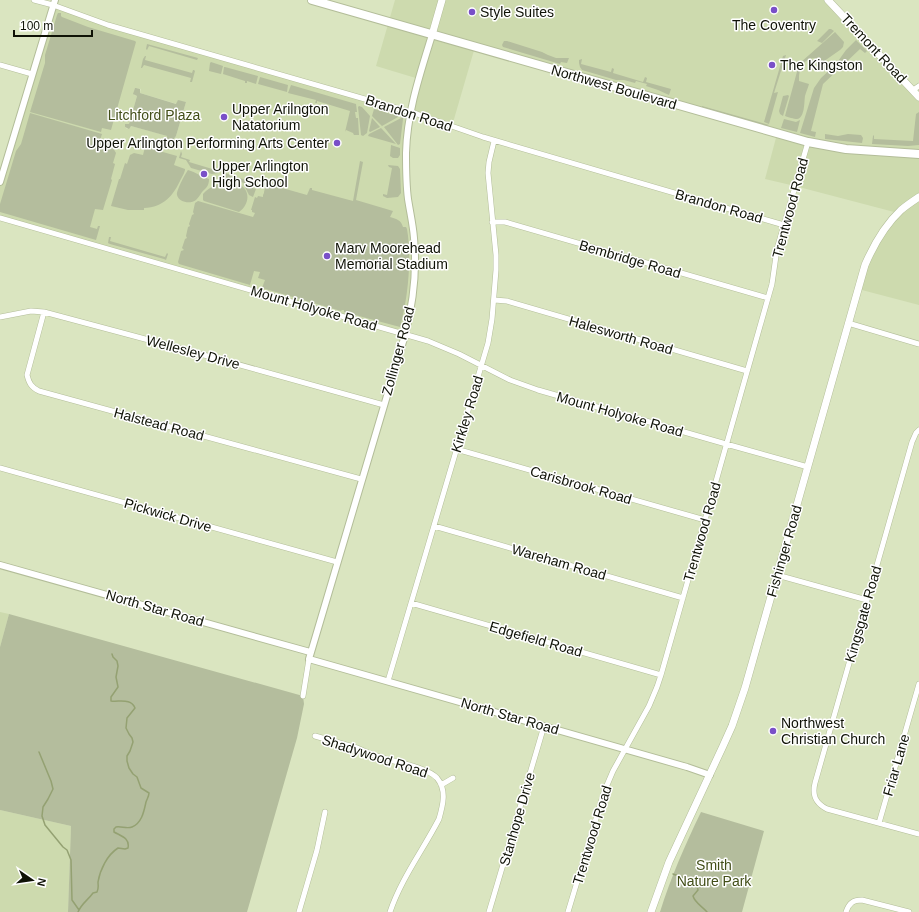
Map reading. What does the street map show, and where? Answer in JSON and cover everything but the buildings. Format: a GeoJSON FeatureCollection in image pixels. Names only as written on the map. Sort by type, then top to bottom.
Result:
{"type":"FeatureCollection","features":[{"type":"Feature","properties":{"kind":"main road","name":"Northwest Boulevard"},"geometry":{"type":"LineString","coordinates":[[312,0],[808,142],[846,149],[910,153],[919,152]]}},
{"type":"Feature","properties":{"kind":"main road","name":"Zollinger Road"},"geometry":{"type":"LineString","coordinates":[[432,34],[442,0]]}},
{"type":"Feature","properties":{"kind":"main road","name":"Tremont Road"},"geometry":{"type":"LineString","coordinates":[[828,0],[916,88],[919,97]]}},
{"type":"Feature","properties":{"kind":"main road"},"geometry":{"type":"LineString","coordinates":[[910,153],[919,159]]}},
{"type":"Feature","properties":{"kind":"main road","name":"Fishinger Road"},"geometry":{"type":"LineString","coordinates":[[651,912],[669,862],[732,726],[745,688],[865,265],[879,237],[889,223],[902,210],[919,197]]}},
{"type":"Feature","properties":{"kind":"street","name":"Brandon Road"},"geometry":{"type":"LineString","coordinates":[[34,0],[54,3],[108,25],[410,112],[494,141],[784,225]]}},
{"type":"Feature","properties":{"kind":"street"},"geometry":{"type":"LineString","coordinates":[[0,182],[3,162],[54,3]]}},
{"type":"Feature","properties":{"kind":"street","name":"Zollinger Road"},"geometry":{"type":"LineString","coordinates":[[303,696],[310,652],[405,335],[415,270],[414,239],[406,181],[408,129],[412,101],[432,34]]}},
{"type":"Feature","properties":{"kind":"street"},"geometry":{"type":"LineString","coordinates":[[0,65],[32,74]]}},
{"type":"Feature","properties":{"kind":"street","name":"Kirkley Road"},"geometry":{"type":"LineString","coordinates":[[388,681],[490,332],[496,270],[488,173],[494,141]]}},
{"type":"Feature","properties":{"kind":"street","name":"Trentwood Road"},"geometry":{"type":"LineString","coordinates":[[568,912],[602,798],[613,771],[649,706],[661,675],[772,284],[777,249],[808,142]]}},
{"type":"Feature","properties":{"kind":"street","name":"Mount Holyoke Road"},"geometry":{"type":"LineString","coordinates":[[0,218],[428,342],[459,354],[510,380],[538,390],[808,467]]}},
{"type":"Feature","properties":{"kind":"street","name":"Bembridge Road"},"geometry":{"type":"LineString","coordinates":[[492,222],[505,222],[768,298]]}},
{"type":"Feature","properties":{"kind":"street","name":"Halesworth Road"},"geometry":{"type":"LineString","coordinates":[[494,300],[506,302],[747,371]]}},
{"type":"Feature","properties":{"kind":"street","name":"Wellesley Drive"},"geometry":{"type":"LineString","coordinates":[[0,317],[31,311],[44,312],[384,405]]}},
{"type":"Feature","properties":{"kind":"street","name":"Halstead Road"},"geometry":{"type":"LineString","coordinates":[[44,312],[27,375],[28,382],[33,388],[39,391],[361,479]]}},
{"type":"Feature","properties":{"kind":"street"},"geometry":{"type":"LineString","coordinates":[[848,323],[919,344]]}},
{"type":"Feature","properties":{"kind":"street","name":"Kingsgate Road"},"geometry":{"type":"LineString","coordinates":[[879,823],[827,809],[816,800],[814,792],[815,783],[912,442],[919,430]]}},
{"type":"Feature","properties":{"kind":"street","name":"Carisbrook Road"},"geometry":{"type":"LineString","coordinates":[[456,449],[705,520]]}},
{"type":"Feature","properties":{"kind":"street","name":"Pickwick Drive"},"geometry":{"type":"LineString","coordinates":[[0,468],[337,562]]}},
{"type":"Feature","properties":{"kind":"street","name":"Wareham Road"},"geometry":{"type":"LineString","coordinates":[[434,526],[683,598]]}},
{"type":"Feature","properties":{"kind":"street","name":"North Star Road"},"geometry":{"type":"LineString","coordinates":[[0,565],[310,652]]}},
{"type":"Feature","properties":{"kind":"street"},"geometry":{"type":"LineString","coordinates":[[777,575],[867,600]]}},
{"type":"Feature","properties":{"kind":"street","name":"Edgefield Road"},"geometry":{"type":"LineString","coordinates":[[411,603],[661,675]]}},
{"type":"Feature","properties":{"kind":"street","name":"North Star Road"},"geometry":{"type":"LineString","coordinates":[[309,659],[687,767],[710,775]]}},
{"type":"Feature","properties":{"kind":"street","name":"Friar Lane"},"geometry":{"type":"LineString","coordinates":[[879,823],[919,684]]}},
{"type":"Feature","properties":{"kind":"street","name":"Stanhope Drive"},"geometry":{"type":"LineString","coordinates":[[490,912],[544,726]]}},
{"type":"Feature","properties":{"kind":"street","name":"Shadywood Road"},"geometry":{"type":"LineString","coordinates":[[315,736],[357,748],[379,757],[432,774],[441,784],[444,798],[442,810],[401,885],[390,912]]}},
{"type":"Feature","properties":{"kind":"street"},"geometry":{"type":"LineString","coordinates":[[441,784],[453,778]]}},
{"type":"Feature","properties":{"kind":"street"},"geometry":{"type":"LineString","coordinates":[[299,912],[317,850],[325,812]]}},
{"type":"Feature","properties":{"kind":"street"},"geometry":{"type":"LineString","coordinates":[[879,823],[919,834]]}},
{"type":"Feature","properties":{"kind":"street"},"geometry":{"type":"LineString","coordinates":[[846,912],[852,902],[857,900],[910,912]]}},
{"type":"Feature","properties":{"kind":"shaded area"},"geometry":{"type":"Polygon","coordinates":[[[395,0],[828,0],[913,90],[919,86],[919,305],[858,289],[865,265],[898,213],[765,179],[777,134],[475,47],[452,126],[410,112],[419,79],[376,66],[395,0]]]}},
{"type":"Feature","properties":{"kind":"shaded area","name":"Upper Arlington High School"},"geometry":{"type":"Polygon","coordinates":[[[53,5],[108,25],[410,112],[406,153],[415,254],[405,335],[0,218],[0,182],[53,5]],[[135,88],[134,95],[137,96],[129,124],[126,124],[125,127],[127,129],[131,126],[168,136],[168,141],[174,139],[186,102],[178,101],[177,104],[140,93],[141,89],[135,88]]]}},
{"type":"Feature","properties":{"kind":"shaded area"},"geometry":{"type":"Polygon","coordinates":[[[0,612],[9,614],[0,647],[0,612]]]}},
{"type":"Feature","properties":{"kind":"shaded area"},"geometry":{"type":"Polygon","coordinates":[[[0,810],[71,826],[68,912],[0,912],[0,810]]]}},
{"type":"Feature","properties":{"kind":"green space"},"geometry":{"type":"Polygon","coordinates":[[[58,13],[61,13],[62,17],[88,27],[136,42],[111,130],[102,128],[101,132],[30,112],[58,13]]]}},
{"type":"Feature","properties":{"kind":"green space"},"geometry":{"type":"Polygon","coordinates":[[[829,29],[834,31],[822,43],[817,41],[829,29]]]}},
{"type":"Feature","properties":{"kind":"green space"},"geometry":{"type":"Polygon","coordinates":[[[835,32],[844,42],[843,47],[840,50],[820,64],[814,58],[809,59],[802,64],[800,63],[835,32]]]}},
{"type":"Feature","properties":{"kind":"green space"},"geometry":{"type":"Polygon","coordinates":[[[856,40],[867,51],[865,53],[860,49],[823,84],[811,131],[816,132],[815,137],[800,133],[814,88],[821,78],[836,64],[846,50],[856,40]]]}},
{"type":"Feature","properties":{"kind":"green space"},"geometry":{"type":"Polygon","coordinates":[[[504,41],[542,52],[556,58],[569,58],[567,63],[561,62],[560,64],[503,47],[502,45],[504,41]]]}},
{"type":"Feature","properties":{"kind":"green space"},"geometry":{"type":"Polygon","coordinates":[[[147,44],[198,58],[197,60],[149,46],[147,50],[147,44]]]}},
{"type":"Feature","properties":{"kind":"green space"},"geometry":{"type":"Polygon","coordinates":[[[786,55],[774,93],[778,92],[769,124],[764,122],[783,56],[786,55]]]}},
{"type":"Feature","properties":{"kind":"green space"},"geometry":{"type":"Polygon","coordinates":[[[145,56],[145,60],[192,73],[194,70],[192,82],[190,82],[191,78],[144,65],[141,68],[145,56]]]}},
{"type":"Feature","properties":{"kind":"green space"},"geometry":{"type":"Polygon","coordinates":[[[582,59],[581,64],[611,72],[612,68],[614,69],[613,73],[643,82],[645,77],[647,78],[646,82],[671,89],[669,95],[646,86],[647,84],[636,81],[635,83],[624,80],[616,80],[582,70],[579,60],[582,59]]]}},
{"type":"Feature","properties":{"kind":"green space"},"geometry":{"type":"Polygon","coordinates":[[[211,62],[223,66],[221,74],[209,71],[211,62]]]}},
{"type":"Feature","properties":{"kind":"green space"},"geometry":{"type":"Polygon","coordinates":[[[224,67],[258,76],[256,84],[247,81],[247,83],[245,83],[245,81],[223,74],[224,67]]]}},
{"type":"Feature","properties":{"kind":"green space"},"geometry":{"type":"Polygon","coordinates":[[[798,68],[800,68],[799,81],[809,84],[805,96],[803,113],[800,118],[797,119],[785,116],[798,68]]]}},
{"type":"Feature","properties":{"kind":"green space"},"geometry":{"type":"Polygon","coordinates":[[[260,77],[288,85],[287,92],[258,84],[260,77]]]}},
{"type":"Feature","properties":{"kind":"green space"},"geometry":{"type":"Polygon","coordinates":[[[291,85],[356,104],[357,112],[355,112],[356,118],[358,118],[359,135],[354,135],[346,130],[345,132],[350,111],[317,101],[317,103],[315,103],[316,100],[288,93],[291,85]]]}},
{"type":"Feature","properties":{"kind":"green space","name":"Litchford Plaza"},"geometry":{"type":"Polygon","coordinates":[[[135,88],[140,89],[140,93],[176,104],[178,100],[186,102],[176,136],[173,140],[167,140],[167,136],[131,126],[129,129],[125,127],[125,124],[129,124],[137,96],[133,94],[135,88]]]}},
{"type":"Feature","properties":{"kind":"green space"},"geometry":{"type":"Polygon","coordinates":[[[783,96],[789,96],[783,116],[779,111],[783,96]]]}},
{"type":"Feature","properties":{"kind":"green space"},"geometry":{"type":"Polygon","coordinates":[[[368,102],[400,113],[400,114],[367,105],[368,102]]]}},
{"type":"Feature","properties":{"kind":"green space"},"geometry":{"type":"Polygon","coordinates":[[[359,106],[362,107],[370,116],[367,133],[363,136],[361,135],[359,106]]]}},
{"type":"Feature","properties":{"kind":"green space"},"geometry":{"type":"Polygon","coordinates":[[[702,106],[769,125],[767,126],[702,106]]]}},
{"type":"Feature","properties":{"kind":"green space"},"geometry":{"type":"Polygon","coordinates":[[[374,109],[398,117],[382,126],[372,116],[374,109]]]}},
{"type":"Feature","properties":{"kind":"green space"},"geometry":{"type":"Polygon","coordinates":[[[919,112],[919,145],[908,146],[872,144],[874,135],[874,139],[913,141],[916,114],[919,112]]]}},
{"type":"Feature","properties":{"kind":"green space"},"geometry":{"type":"Polygon","coordinates":[[[30,113],[102,134],[100,140],[110,143],[116,153],[113,163],[115,164],[112,180],[103,210],[95,209],[90,227],[97,229],[98,226],[100,226],[96,240],[0,212],[0,204],[16,151],[21,144],[30,113]]]}},
{"type":"Feature","properties":{"kind":"green space"},"geometry":{"type":"Polygon","coordinates":[[[403,117],[400,144],[398,145],[384,127],[403,117]]]}},
{"type":"Feature","properties":{"kind":"green space"},"geometry":{"type":"Polygon","coordinates":[[[372,118],[380,127],[370,132],[369,131],[372,118]]]}},
{"type":"Feature","properties":{"kind":"green space"},"geometry":{"type":"Polygon","coordinates":[[[784,119],[796,122],[800,120],[797,132],[781,128],[784,119]]]}},
{"type":"Feature","properties":{"kind":"green space"},"geometry":{"type":"Polygon","coordinates":[[[381,128],[396,144],[368,136],[381,128]]]}},
{"type":"Feature","properties":{"kind":"green space"},"geometry":{"type":"Polygon","coordinates":[[[825,134],[838,136],[848,134],[861,135],[863,138],[862,143],[825,139],[825,134]]]}},
{"type":"Feature","properties":{"kind":"green space"},"geometry":{"type":"Polygon","coordinates":[[[391,145],[400,148],[400,155],[398,158],[393,158],[390,156],[391,145]]]}},
{"type":"Feature","properties":{"kind":"green space"},"geometry":{"type":"Polygon","coordinates":[[[145,147],[177,156],[174,165],[185,169],[175,191],[167,200],[157,205],[144,208],[144,210],[128,210],[111,206],[125,163],[127,164],[130,155],[134,153],[143,155],[145,147]]]}},
{"type":"Feature","properties":{"kind":"green space"},"geometry":{"type":"Polygon","coordinates":[[[181,151],[181,157],[190,160],[189,162],[219,171],[218,173],[212,174],[191,168],[186,160],[179,158],[181,151]]]}},
{"type":"Feature","properties":{"kind":"green space","name":"Marv Moorehead Memorial Stadium"},"geometry":{"type":"Polygon","coordinates":[[[360,161],[363,162],[356,200],[393,211],[390,217],[398,220],[403,227],[406,227],[407,229],[409,265],[405,304],[400,327],[262,288],[265,280],[258,278],[260,272],[254,271],[250,285],[179,264],[178,262],[181,251],[184,250],[182,248],[185,239],[187,238],[188,227],[190,226],[189,224],[192,215],[194,214],[195,203],[198,201],[253,217],[255,213],[251,210],[255,197],[263,197],[264,193],[265,185],[261,182],[307,195],[310,188],[312,188],[312,190],[353,201],[360,161]]]}},
{"type":"Feature","properties":{"kind":"green space"},"geometry":{"type":"Polygon","coordinates":[[[388,165],[398,166],[400,169],[401,193],[398,197],[387,198],[383,196],[383,194],[387,195],[392,168],[388,165]]]}},
{"type":"Feature","properties":{"kind":"green space"},"geometry":{"type":"Polygon","coordinates":[[[188,170],[209,179],[207,187],[197,199],[188,202],[180,200],[177,193],[179,186],[188,170]]]}},
{"type":"Feature","properties":{"kind":"green space"},"geometry":{"type":"Polygon","coordinates":[[[222,172],[252,182],[251,185],[227,178],[222,174],[222,172]]]}},
{"type":"Feature","properties":{"kind":"green space"},"geometry":{"type":"Polygon","coordinates":[[[229,182],[240,185],[247,192],[245,206],[239,212],[203,200],[203,194],[209,189],[218,184],[229,182]]]}},
{"type":"Feature","properties":{"kind":"green space"},"geometry":{"type":"Polygon","coordinates":[[[245,187],[256,189],[253,197],[249,195],[245,187]]]}},
{"type":"Feature","properties":{"kind":"green space"},"geometry":{"type":"Polygon","coordinates":[[[109,237],[111,237],[110,241],[165,257],[167,253],[166,260],[110,244],[108,243],[109,237]]]}},
{"type":"Feature","properties":{"kind":"green space"},"geometry":{"type":"Polygon","coordinates":[[[9,614],[303,696],[304,704],[297,738],[247,912],[68,912],[71,826],[0,810],[0,647],[9,614]]]}},
{"type":"Feature","properties":{"kind":"green space","name":"Smith Nature Park"},"geometry":{"type":"Polygon","coordinates":[[[701,812],[764,831],[742,912],[660,912],[679,861],[701,812]]]}},
{"type":"Feature","properties":{"kind":"waterway"},"geometry":{"type":"LineString","coordinates":[[78,912],[81,906],[93,893],[97,892],[100,873],[114,851],[118,848],[128,848],[128,842],[122,836],[114,832],[114,829],[116,827],[130,828],[138,823],[142,816],[149,794],[141,788],[137,777],[129,768],[127,761],[127,756],[133,742],[126,728],[127,718],[135,708],[131,703],[125,701],[111,701],[111,697],[118,687],[116,677],[118,666],[117,661],[112,654]]}},
{"type":"Feature","properties":{"kind":"waterway"},"geometry":{"type":"LineString","coordinates":[[39,752],[53,789],[43,807],[42,816],[45,825],[67,850],[71,860],[72,900],[79,910]]}},
{"type":"Feature","properties":{"kind":"waterway"},"geometry":{"type":"LineString","coordinates":[[673,874],[684,878],[697,886],[698,890],[693,896],[697,903],[707,912]]}},
{"type":"Feature","properties":{"kind":"place","name":"The Coventry"},"geometry":{"type":"Point","coordinates":[774,10]}},
{"type":"Feature","properties":{"kind":"place","name":"Style Suites"},"geometry":{"type":"Point","coordinates":[472,12]}},
{"type":"Feature","properties":{"kind":"place","name":"The Kingston"},"geometry":{"type":"Point","coordinates":[772,65]}},
{"type":"Feature","properties":{"kind":"place","name":"Upper Arilngton Natatorium"},"geometry":{"type":"Point","coordinates":[224,117]}},
{"type":"Feature","properties":{"kind":"place","name":"Upper Arlington Performing Arts Center"},"geometry":{"type":"Point","coordinates":[337,143]}},
{"type":"Feature","properties":{"kind":"place","name":"Upper Arlington High School"},"geometry":{"type":"Point","coordinates":[204,174]}},
{"type":"Feature","properties":{"kind":"place","name":"Marv Moorehead Memorial Stadium"},"geometry":{"type":"Point","coordinates":[327,256]}},
{"type":"Feature","properties":{"kind":"place","name":"Northwest Christian Church"},"geometry":{"type":"Point","coordinates":[773,731]}}]}
